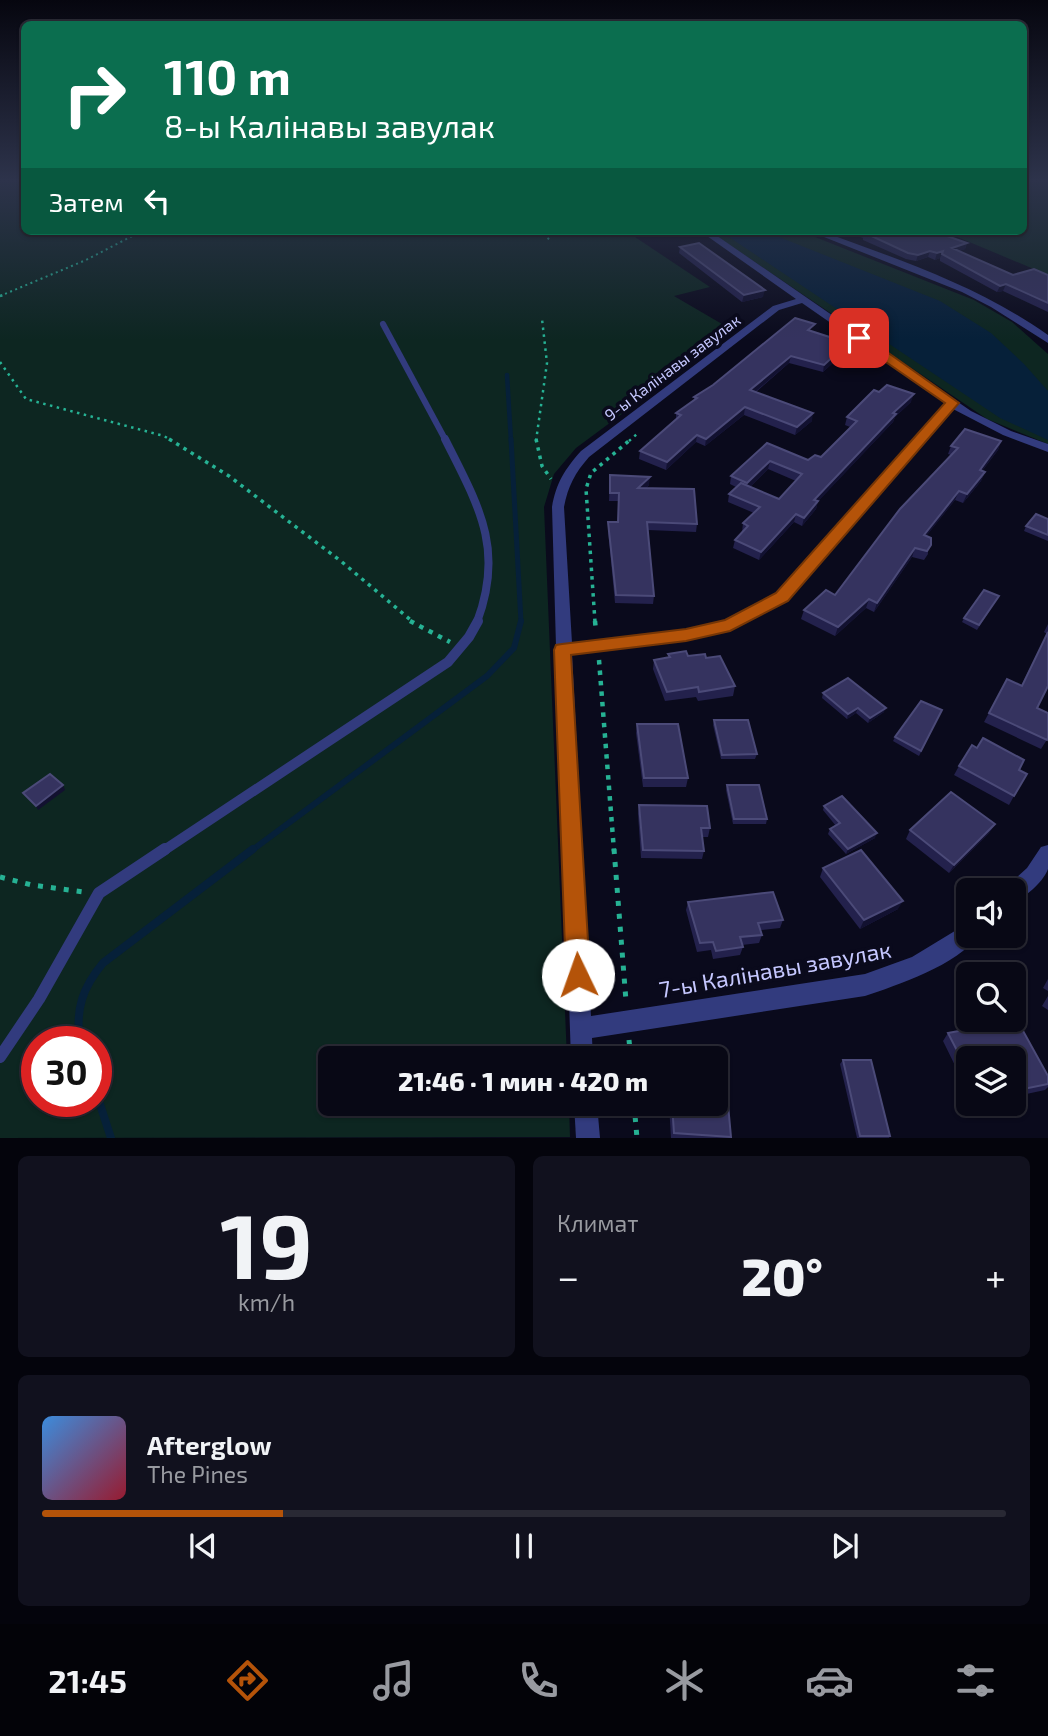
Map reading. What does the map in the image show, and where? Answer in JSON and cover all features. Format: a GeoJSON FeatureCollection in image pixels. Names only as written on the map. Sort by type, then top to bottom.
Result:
{"type":"FeatureCollection","features":[{"type":"Feature","properties":{"kind":"street"},"geometry":{"type":"LineString","coordinates":[[710,235],[952,403],[982,421],[1048,448]]}},
{"type":"Feature","properties":{"kind":"street"},"geometry":{"type":"LineString","coordinates":[[823,235],[987,301],[1020,319],[1048,340]]}},
{"type":"Feature","properties":{"kind":"street","name":"9-ы Калінавы завулак"},"geometry":{"type":"LineString","coordinates":[[561,489],[569,472],[613,430],[770,312],[785,304],[803,300]]}},
{"type":"Feature","properties":{"kind":"street"},"geometry":{"type":"LineString","coordinates":[[562,650],[697,633],[730,625],[782,597],[952,403]]}},
{"type":"Feature","properties":{"kind":"street"},"geometry":{"type":"LineString","coordinates":[[561,489],[558,507],[562,650],[581,1046]]}},
{"type":"Feature","properties":{"kind":"street"},"geometry":{"type":"LineString","coordinates":[[1026,881],[1048,853]]}},
{"type":"Feature","properties":{"kind":"street","name":"7-ы Калінавы завулак"},"geometry":{"type":"LineString","coordinates":[[580,1029],[865,985],[908,972],[956,944]]}},
{"type":"Feature","properties":{"kind":"street"},"geometry":{"type":"LineString","coordinates":[[586,1116],[587,1138]]}},
{"type":"Feature","properties":{"kind":"lane"},"geometry":{"type":"LineString","coordinates":[[0,1057],[39,999],[99,893],[464,649],[476,628],[486,590],[488,540],[474,500],[434,412],[383,324]]}},
{"type":"Feature","properties":{"kind":"path"},"geometry":{"type":"LineString","coordinates":[[0,296],[86,260],[134,235]]}},
{"type":"Feature","properties":{"kind":"path"},"geometry":{"type":"LineString","coordinates":[[544,235],[550,240]]}},
{"type":"Feature","properties":{"kind":"path"},"geometry":{"type":"LineString","coordinates":[[542,319],[547,362],[536,425],[536,452],[540,465],[561,489]]}},
{"type":"Feature","properties":{"kind":"path"},"geometry":{"type":"LineString","coordinates":[[0,362],[26,399],[164,436],[229,476],[342,562],[411,621],[464,649]]}},
{"type":"Feature","properties":{"kind":"path"},"geometry":{"type":"LineString","coordinates":[[0,877],[62,891],[99,893]]}},
{"type":"Feature","properties":{"kind":"path"},"geometry":{"type":"LineString","coordinates":[[635,1116],[637,1138]]}},
{"type":"Feature","properties":{"kind":"green space"},"geometry":{"type":"Polygon","coordinates":[[[0,234],[632,235],[710,287],[674,296],[734,331],[576,448],[554,474],[544,507],[566,1046],[318,1046],[318,1116],[569,1116],[570,1137],[0,1138],[0,234]]]}},
{"type":"Feature","properties":{"kind":"green space"},"geometry":{"type":"Polygon","coordinates":[[[1048,234],[1048,275],[953,235],[1048,234]]]}},
{"type":"Feature","properties":{"kind":"green space"},"geometry":{"type":"Polygon","coordinates":[[[715,235],[810,235],[974,300],[1012,322],[1048,354],[1048,444],[987,419],[715,235]]]}},
{"type":"Feature","properties":{"kind":"water"},"geometry":{"type":"Polygon","coordinates":[[[726,235],[774,235],[940,301],[991,333],[1048,391],[1048,440],[1000,418],[726,235]]]}},
{"type":"Feature","properties":{"kind":"building"},"geometry":{"type":"Polygon","coordinates":[[[869,235],[944,235],[967,243],[952,248],[1013,275],[1034,269],[1048,275],[1048,303],[1006,284],[1000,286],[942,254],[943,251],[918,255],[869,235]]]}},
{"type":"Feature","properties":{"kind":"building"},"geometry":{"type":"Polygon","coordinates":[[[699,243],[765,290],[744,295],[680,247],[699,243]]]}},
{"type":"Feature","properties":{"kind":"building"},"geometry":{"type":"Polygon","coordinates":[[[795,318],[815,324],[808,330],[848,343],[824,365],[791,356],[750,390],[813,413],[797,427],[745,407],[706,439],[697,435],[667,462],[640,451],[681,415],[676,413],[697,398],[694,397],[713,385],[795,318]]]}},
{"type":"Feature","properties":{"kind":"building"},"geometry":{"type":"Polygon","coordinates":[[[887,385],[914,394],[893,413],[896,414],[814,500],[818,501],[804,518],[796,514],[761,552],[735,540],[748,526],[743,523],[760,507],[729,494],[741,483],[779,499],[802,474],[770,461],[747,483],[731,476],[767,443],[808,460],[815,455],[821,457],[857,421],[847,417],[874,390],[879,392],[887,385]]]}},
{"type":"Feature","properties":{"kind":"building"},"geometry":{"type":"Polygon","coordinates":[[[965,429],[1001,441],[980,470],[985,472],[967,494],[959,491],[924,535],[931,538],[927,551],[915,548],[877,603],[869,599],[838,627],[804,610],[826,590],[835,595],[900,509],[958,448],[951,446],[965,429]]]}},
{"type":"Feature","properties":{"kind":"building"},"geometry":{"type":"Polygon","coordinates":[[[610,475],[650,477],[638,488],[694,489],[697,524],[647,522],[654,596],[616,595],[608,522],[618,522],[619,493],[610,493],[610,475]]]}},
{"type":"Feature","properties":{"kind":"building"},"geometry":{"type":"Polygon","coordinates":[[[1036,514],[1048,519],[1048,535],[1026,526],[1036,514]]]}},
{"type":"Feature","properties":{"kind":"building"},"geometry":{"type":"Polygon","coordinates":[[[984,590],[999,596],[979,625],[964,618],[984,590]]]}},
{"type":"Feature","properties":{"kind":"building"},"geometry":{"type":"Polygon","coordinates":[[[1048,632],[1048,686],[1037,708],[1048,713],[1047,740],[989,713],[1007,679],[1022,686],[1048,632]]]}},
{"type":"Feature","properties":{"kind":"building"},"geometry":{"type":"Polygon","coordinates":[[[686,651],[688,656],[720,656],[735,686],[699,692],[698,687],[667,692],[654,660],[686,651]]]}},
{"type":"Feature","properties":{"kind":"building"},"geometry":{"type":"Polygon","coordinates":[[[848,678],[886,708],[870,718],[858,708],[848,714],[823,693],[848,678]]]}},
{"type":"Feature","properties":{"kind":"building"},"geometry":{"type":"Polygon","coordinates":[[[921,701],[942,710],[921,751],[895,737],[921,701]]]}},
{"type":"Feature","properties":{"kind":"building"},"geometry":{"type":"Polygon","coordinates":[[[714,720],[748,720],[757,754],[722,755],[714,720]]]}},
{"type":"Feature","properties":{"kind":"building"},"geometry":{"type":"Polygon","coordinates":[[[637,724],[678,724],[688,778],[644,778],[637,724]]]}},
{"type":"Feature","properties":{"kind":"building"},"geometry":{"type":"Polygon","coordinates":[[[983,738],[1024,760],[1019,770],[1027,774],[1014,796],[959,766],[972,745],[977,748],[983,738]]]}},
{"type":"Feature","properties":{"kind":"building"},"geometry":{"type":"Polygon","coordinates":[[[50,774],[63,785],[36,806],[23,793],[50,774]]]}},
{"type":"Feature","properties":{"kind":"building"},"geometry":{"type":"Polygon","coordinates":[[[727,785],[759,785],[767,819],[734,819],[727,785]]]}},
{"type":"Feature","properties":{"kind":"building"},"geometry":{"type":"Polygon","coordinates":[[[951,792],[995,824],[954,865],[910,830],[951,792]]]}},
{"type":"Feature","properties":{"kind":"building"},"geometry":{"type":"Polygon","coordinates":[[[842,796],[877,833],[848,849],[830,829],[840,823],[824,806],[842,796]]]}},
{"type":"Feature","properties":{"kind":"building"},"geometry":{"type":"Polygon","coordinates":[[[639,805],[707,806],[710,828],[701,828],[704,851],[643,850],[639,805]]]}},
{"type":"Feature","properties":{"kind":"building"},"geometry":{"type":"Polygon","coordinates":[[[861,850],[903,901],[864,920],[823,868],[861,850]]]}},
{"type":"Feature","properties":{"kind":"building"},"geometry":{"type":"Polygon","coordinates":[[[773,892],[783,920],[758,923],[762,935],[740,937],[743,947],[716,951],[713,942],[700,943],[688,902],[773,892]]]}},
{"type":"Feature","properties":{"kind":"building"},"geometry":{"type":"Polygon","coordinates":[[[1024,1032],[1048,1076],[1048,1084],[1026,1088],[1026,1046],[956,1046],[956,1049],[948,1033],[1024,1032]]]}},
{"type":"Feature","properties":{"kind":"building"},"geometry":{"type":"Polygon","coordinates":[[[843,1060],[871,1060],[890,1136],[860,1136],[843,1060]]]}},
{"type":"Feature","properties":{"kind":"building"},"geometry":{"type":"Polygon","coordinates":[[[728,1104],[731,1137],[674,1133],[673,1116],[728,1116],[728,1104]]]}},
{"type":"Feature","properties":{"kind":"waterway"},"geometry":{"type":"LineString","coordinates":[[507,375],[511,441]]}},
{"type":"Feature","properties":{"kind":"waterway"},"geometry":{"type":"LineString","coordinates":[[511,439],[521,621]]}},
{"type":"Feature","properties":{"kind":"waterway"},"geometry":{"type":"LineString","coordinates":[[251,851],[487,676],[514,648],[521,621]]}},
{"type":"Feature","properties":{"kind":"waterway"},"geometry":{"type":"LineString","coordinates":[[79,1026],[82,999],[90,981],[103,963],[253,849]]}},
{"type":"Feature","properties":{"kind":"waterway"},"geometry":{"type":"LineString","coordinates":[[104,1117],[111,1138]]}},
{"type":"Feature","properties":{"kind":"route"},"geometry":{"type":"LineString","coordinates":[[578,975],[562,650],[686,635],[730,625],[782,597],[952,403],[859,338]]}}]}
